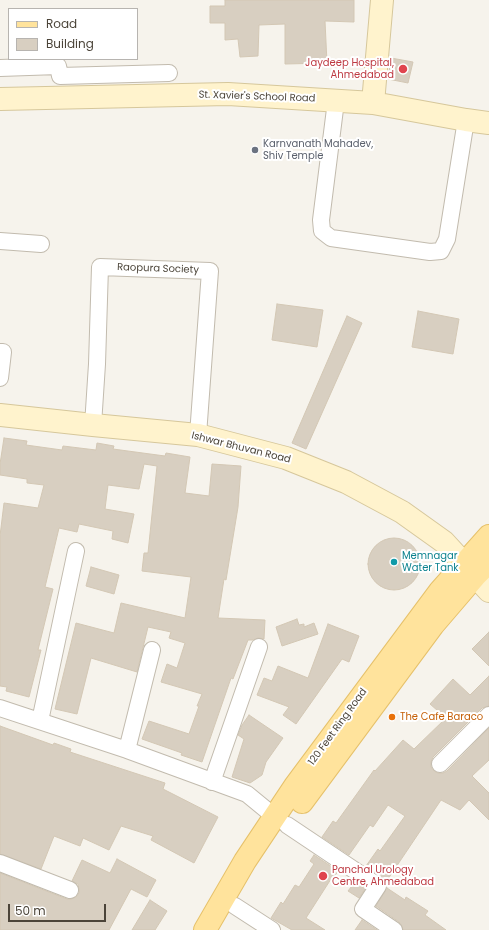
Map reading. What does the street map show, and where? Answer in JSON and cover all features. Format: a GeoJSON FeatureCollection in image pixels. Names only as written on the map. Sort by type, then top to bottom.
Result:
{"type":"FeatureCollection","features":[{"type":"Feature","properties":{"kind":"main road","name":"120 Feet Ring Road"},"geometry":{"type":"LineString","coordinates":[[205,930],[245,862],[281,821],[304,800],[433,625],[479,573],[489,536]]}},
{"type":"Feature","properties":{"kind":"main road","name":"120 Feet Ring Road"},"geometry":{"type":"LineString","coordinates":[[221,930],[259,867],[281,821]]}},
{"type":"Feature","properties":{"kind":"street"},"geometry":{"type":"LineString","coordinates":[[373,103],[382,0]]}},
{"type":"Feature","properties":{"kind":"street"},"geometry":{"type":"LineString","coordinates":[[0,68],[58,66],[60,76],[169,73]]}},
{"type":"Feature","properties":{"kind":"street","name":"St. Xavier's School Road"},"geometry":{"type":"LineString","coordinates":[[0,99],[228,94],[373,103],[466,120],[489,122]]}},
{"type":"Feature","properties":{"kind":"street"},"geometry":{"type":"LineString","coordinates":[[336,101],[321,220],[322,231],[330,238],[430,252],[441,250],[447,239],[466,120]]}},
{"type":"Feature","properties":{"kind":"street"},"geometry":{"type":"LineString","coordinates":[[0,241],[41,244]]}},
{"type":"Feature","properties":{"kind":"street","name":"Raopura Society"},"geometry":{"type":"LineString","coordinates":[[92,425],[97,364],[100,267],[210,271],[198,435]]}},
{"type":"Feature","properties":{"kind":"street"},"geometry":{"type":"LineString","coordinates":[[0,352],[3,352],[0,378]]}},
{"type":"Feature","properties":{"kind":"street","name":"Ishwar Bhuvan Road"},"geometry":{"type":"LineString","coordinates":[[0,415],[198,435],[286,458],[346,482],[402,512],[444,542],[479,573]]}},
{"type":"Feature","properties":{"kind":"street"},"geometry":{"type":"LineString","coordinates":[[40,721],[76,551]]}},
{"type":"Feature","properties":{"kind":"street"},"geometry":{"type":"LineString","coordinates":[[212,782],[259,647]]}},
{"type":"Feature","properties":{"kind":"street"},"geometry":{"type":"LineString","coordinates":[[127,750],[152,650]]}},
{"type":"Feature","properties":{"kind":"street"},"geometry":{"type":"LineString","coordinates":[[0,708],[127,750],[247,794],[281,821],[378,886],[363,909],[394,930]]}},
{"type":"Feature","properties":{"kind":"street"},"geometry":{"type":"LineString","coordinates":[[440,764],[489,715]]}},
{"type":"Feature","properties":{"kind":"street"},"geometry":{"type":"LineString","coordinates":[[0,863],[70,890]]}},
{"type":"Feature","properties":{"kind":"street"},"geometry":{"type":"LineString","coordinates":[[235,906],[272,930]]}},
{"type":"Feature","properties":{"kind":"building"},"geometry":{"type":"Polygon","coordinates":[[[225,0],[354,0],[354,22],[325,21],[327,63],[285,64],[285,24],[259,25],[258,56],[240,57],[238,39],[225,40],[225,23],[210,23],[210,6],[225,6],[225,0]]]}},
{"type":"Feature","properties":{"kind":"building"},"geometry":{"type":"Polygon","coordinates":[[[391,58],[413,62],[408,83],[388,79],[391,58]]]}},
{"type":"Feature","properties":{"kind":"building"},"geometry":{"type":"Polygon","coordinates":[[[277,304],[323,310],[317,347],[272,340],[277,304]]]}},
{"type":"Feature","properties":{"kind":"building"},"geometry":{"type":"Polygon","coordinates":[[[418,311],[459,319],[453,354],[412,347],[418,311]]]}},
{"type":"Feature","properties":{"kind":"building"},"geometry":{"type":"Polygon","coordinates":[[[347,316],[362,323],[306,449],[292,443],[347,316]]]}},
{"type":"Feature","properties":{"kind":"building"},"geometry":{"type":"Polygon","coordinates":[[[4,438],[27,441],[26,445],[62,450],[63,446],[96,450],[97,443],[114,446],[113,449],[165,456],[166,453],[190,457],[185,493],[209,496],[212,464],[241,466],[238,507],[218,618],[265,620],[264,639],[258,638],[248,640],[233,679],[231,678],[202,762],[181,755],[182,753],[142,739],[149,721],[189,734],[199,706],[197,706],[202,694],[161,682],[167,664],[177,668],[185,643],[169,638],[171,632],[148,627],[137,672],[91,658],[77,714],[55,709],[76,623],[114,633],[121,603],[185,618],[191,577],[142,571],[144,553],[148,553],[157,466],[144,464],[139,489],[108,485],[105,509],[134,514],[128,543],[112,539],[113,531],[79,524],[77,532],[59,528],[45,587],[53,589],[38,650],[41,650],[29,697],[6,691],[7,687],[0,686],[0,536],[4,503],[38,508],[44,485],[27,483],[27,479],[0,475],[4,438]]]}},
{"type":"Feature","properties":{"kind":"building","name":"Memnagar Water Tank"},"geometry":{"type":"Polygon","coordinates":[[[389,538],[399,538],[413,545],[420,559],[420,569],[413,583],[399,590],[389,590],[379,586],[372,579],[368,569],[368,559],[372,549],[379,542],[389,538]]]}},
{"type":"Feature","properties":{"kind":"building"},"geometry":{"type":"Polygon","coordinates":[[[91,567],[119,575],[114,594],[86,586],[91,567]]]}},
{"type":"Feature","properties":{"kind":"building"},"geometry":{"type":"Polygon","coordinates":[[[297,619],[299,625],[304,624],[304,627],[314,623],[318,634],[282,646],[276,627],[297,619]]]}},
{"type":"Feature","properties":{"kind":"building"},"geometry":{"type":"Polygon","coordinates":[[[328,624],[359,636],[349,662],[342,659],[296,724],[283,715],[289,707],[257,695],[264,678],[272,681],[278,666],[308,678],[328,624]]]}},
{"type":"Feature","properties":{"kind":"building"},"geometry":{"type":"Polygon","coordinates":[[[489,632],[489,666],[472,649],[489,632]]]}},
{"type":"Feature","properties":{"kind":"building"},"geometry":{"type":"Polygon","coordinates":[[[489,676],[489,706],[482,708],[433,757],[431,767],[438,773],[447,771],[489,728],[489,760],[472,776],[489,793],[489,820],[469,800],[460,810],[441,800],[386,882],[366,866],[378,849],[380,851],[405,816],[388,805],[373,827],[370,825],[349,855],[322,837],[333,821],[336,823],[374,770],[375,771],[403,740],[414,749],[446,718],[430,704],[453,679],[470,695],[489,676]]]}},
{"type":"Feature","properties":{"kind":"building"},"geometry":{"type":"Polygon","coordinates":[[[249,715],[283,738],[266,762],[262,775],[250,783],[232,777],[244,739],[238,735],[242,725],[249,715]]]}},
{"type":"Feature","properties":{"kind":"building"},"geometry":{"type":"Polygon","coordinates":[[[0,726],[53,745],[54,743],[71,749],[70,752],[165,783],[163,789],[218,817],[194,863],[151,840],[153,836],[121,826],[109,850],[83,838],[80,846],[54,836],[41,869],[0,854],[0,726]]]}},
{"type":"Feature","properties":{"kind":"building"},"geometry":{"type":"Polygon","coordinates":[[[314,855],[338,871],[332,880],[331,879],[306,918],[325,930],[292,930],[271,918],[281,902],[283,904],[295,885],[299,887],[314,864],[310,861],[314,855]]]}},
{"type":"Feature","properties":{"kind":"building"},"geometry":{"type":"Polygon","coordinates":[[[117,859],[156,880],[147,897],[131,889],[109,930],[0,930],[0,873],[67,899],[71,899],[76,897],[79,893],[78,884],[72,881],[82,860],[110,873],[117,859]]]}},
{"type":"Feature","properties":{"kind":"building"},"geometry":{"type":"Polygon","coordinates":[[[355,882],[365,889],[359,898],[348,891],[355,882]]]}},
{"type":"Feature","properties":{"kind":"building"},"geometry":{"type":"Polygon","coordinates":[[[387,888],[405,900],[406,897],[428,911],[425,915],[446,930],[403,930],[399,922],[376,906],[387,888]]]}},
{"type":"Feature","properties":{"kind":"building"},"geometry":{"type":"Polygon","coordinates":[[[150,900],[167,911],[155,930],[132,930],[150,900]]]}},
{"type":"Feature","properties":{"kind":"building"},"geometry":{"type":"Polygon","coordinates":[[[362,920],[377,930],[355,930],[362,920]]]}},
{"type":"Feature","properties":{"kind":"place","name":"Jaydeep Hospital, Ahmedabad"},"geometry":{"type":"Point","coordinates":[403,69]}},
{"type":"Feature","properties":{"kind":"place","name":"Karnvanath Mahadev, Shiv Temple"},"geometry":{"type":"Point","coordinates":[255,150]}},
{"type":"Feature","properties":{"kind":"place","name":"Memnagar Water Tank"},"geometry":{"type":"Point","coordinates":[394,562]}},
{"type":"Feature","properties":{"kind":"place","name":"The Cafe Baraco"},"geometry":{"type":"Point","coordinates":[392,717]}},
{"type":"Feature","properties":{"kind":"place","name":"Panchal Urology Centre, Ahmedabad"},"geometry":{"type":"Point","coordinates":[323,876]}}]}
